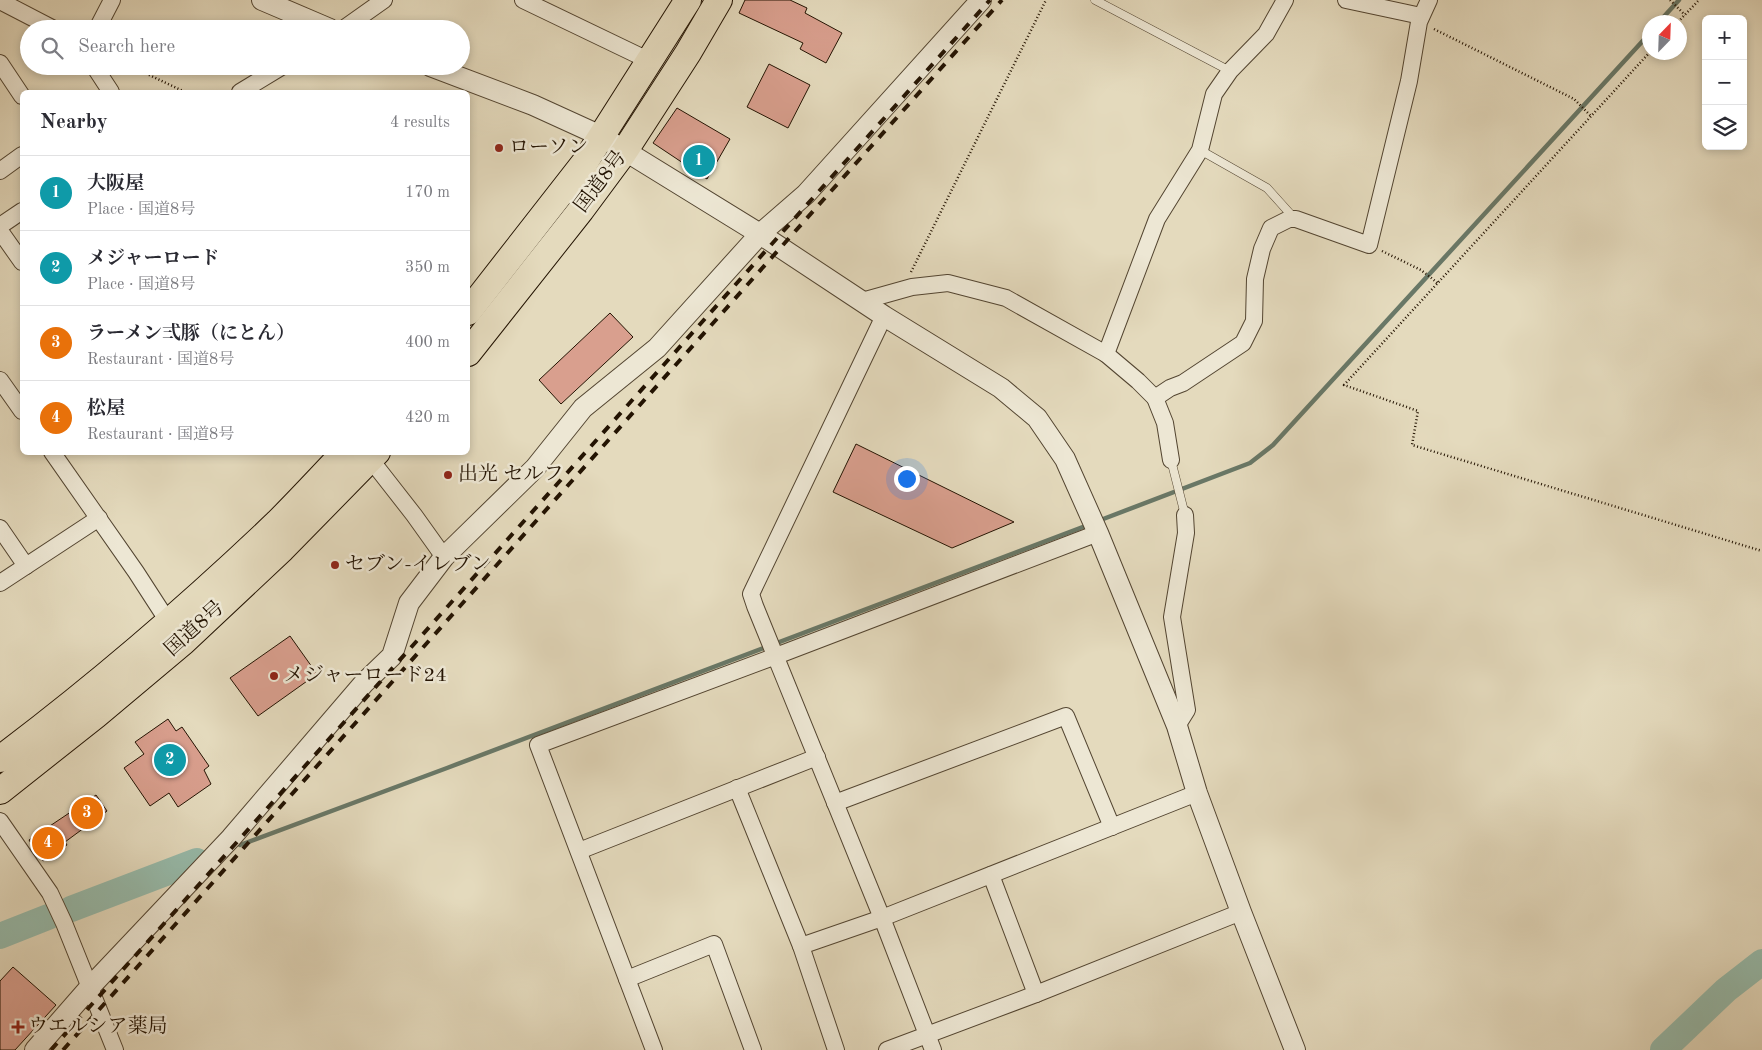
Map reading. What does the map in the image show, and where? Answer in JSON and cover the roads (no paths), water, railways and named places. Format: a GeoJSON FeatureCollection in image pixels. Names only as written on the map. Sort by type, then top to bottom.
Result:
{"type":"FeatureCollection","features":[{"type":"Feature","properties":{"kind":"highway","name":"国道8号"},"geometry":{"type":"LineString","coordinates":[[470,309],[585,162],[688,0]]}},
{"type":"Feature","properties":{"kind":"highway","name":"国道8号"},"geometry":{"type":"LineString","coordinates":[[470,350],[581,210],[624,152],[688,53],[719,0]]}},
{"type":"Feature","properties":{"kind":"highway","name":"国道8号"},"geometry":{"type":"LineString","coordinates":[[0,759],[65,710],[169,623],[277,522],[342,455]]}},
{"type":"Feature","properties":{"kind":"highway","name":"国道8号"},"geometry":{"type":"LineString","coordinates":[[0,791],[96,716],[183,642],[282,549],[374,456]]}},
{"type":"Feature","properties":{"kind":"street"},"geometry":{"type":"LineString","coordinates":[[102,20],[112,0]]}},
{"type":"Feature","properties":{"kind":"street"},"geometry":{"type":"LineString","coordinates":[[356,20],[384,0]]}},
{"type":"Feature","properties":{"kind":"street"},"geometry":{"type":"LineString","coordinates":[[523,0],[650,62]]}},
{"type":"Feature","properties":{"kind":"street"},"geometry":{"type":"LineString","coordinates":[[35,1050],[90,987],[232,838],[364,683],[392,656],[409,602],[444,557],[535,468],[583,408],[657,348],[760,234],[806,194],[980,0]]}},
{"type":"Feature","properties":{"kind":"street"},"geometry":{"type":"LineString","coordinates":[[1106,354],[1157,219],[1200,150],[1214,94],[1230,70],[1266,34],[1285,0]]}},
{"type":"Feature","properties":{"kind":"street"},"geometry":{"type":"LineString","coordinates":[[1346,0],[1420,19]]}},
{"type":"Feature","properties":{"kind":"street"},"geometry":{"type":"LineString","coordinates":[[1155,398],[1243,344],[1254,321],[1255,279],[1262,249],[1271,228],[1296,219],[1369,245],[1409,81],[1420,19],[1428,0]]}},
{"type":"Feature","properties":{"kind":"street"},"geometry":{"type":"LineString","coordinates":[[0,1],[37,20]]}},
{"type":"Feature","properties":{"kind":"street"},"geometry":{"type":"LineString","coordinates":[[269,2],[310,20]]}},
{"type":"Feature","properties":{"kind":"street"},"geometry":{"type":"LineString","coordinates":[[0,63],[20,93]]}},
{"type":"Feature","properties":{"kind":"street"},"geometry":{"type":"LineString","coordinates":[[100,75],[110,90]]}},
{"type":"Feature","properties":{"kind":"street"},"geometry":{"type":"LineString","coordinates":[[243,90],[267,75]]}},
{"type":"Feature","properties":{"kind":"street"},"geometry":{"type":"LineString","coordinates":[[454,75],[533,105],[601,136],[624,152],[760,234],[884,316],[1001,388],[1037,418],[1065,459],[1098,532],[1177,726],[1197,793],[1241,912],[1296,1050]]}},
{"type":"Feature","properties":{"kind":"street"},"geometry":{"type":"LineString","coordinates":[[0,171],[20,156]]}},
{"type":"Feature","properties":{"kind":"street"},"geometry":{"type":"LineString","coordinates":[[0,226],[20,211]]}},
{"type":"Feature","properties":{"kind":"street"},"geometry":{"type":"LineString","coordinates":[[0,231],[20,259]]}},
{"type":"Feature","properties":{"kind":"street"},"geometry":{"type":"LineString","coordinates":[[862,301],[912,287],[948,283],[1006,298],[1106,354],[1138,381],[1155,398],[1164,423],[1171,460]]}},
{"type":"Feature","properties":{"kind":"street"},"geometry":{"type":"LineString","coordinates":[[884,316],[751,594],[931,1043]]}},
{"type":"Feature","properties":{"kind":"street"},"geometry":{"type":"LineString","coordinates":[[0,380],[20,408]]}},
{"type":"Feature","properties":{"kind":"street"},"geometry":{"type":"LineString","coordinates":[[54,455],[169,623]]}},
{"type":"Feature","properties":{"kind":"street"},"geometry":{"type":"LineString","coordinates":[[374,456],[444,557]]}},
{"type":"Feature","properties":{"kind":"street"},"geometry":{"type":"LineString","coordinates":[[1177,726],[1187,710],[1172,618],[1186,533],[1183,508]]}},
{"type":"Feature","properties":{"kind":"street"},"geometry":{"type":"LineString","coordinates":[[0,584],[99,518]]}},
{"type":"Feature","properties":{"kind":"street"},"geometry":{"type":"LineString","coordinates":[[0,528],[26,566]]}},
{"type":"Feature","properties":{"kind":"street"},"geometry":{"type":"LineString","coordinates":[[654,1050],[538,745],[1098,532]]}},
{"type":"Feature","properties":{"kind":"street"},"geometry":{"type":"LineString","coordinates":[[835,803],[1066,716],[1112,827]]}},
{"type":"Feature","properties":{"kind":"street"},"geometry":{"type":"LineString","coordinates":[[579,851],[817,757]]}},
{"type":"Feature","properties":{"kind":"street"},"geometry":{"type":"LineString","coordinates":[[737,788],[801,946],[836,1050]]}},
{"type":"Feature","properties":{"kind":"street"},"geometry":{"type":"LineString","coordinates":[[801,946],[882,918],[1197,793]]}},
{"type":"Feature","properties":{"kind":"street"},"geometry":{"type":"LineString","coordinates":[[0,821],[50,893],[115,1050]]}},
{"type":"Feature","properties":{"kind":"street"},"geometry":{"type":"LineString","coordinates":[[991,875],[1036,994]]}},
{"type":"Feature","properties":{"kind":"street"},"geometry":{"type":"LineString","coordinates":[[887,1050],[931,1043],[1036,994],[1241,912]]}},
{"type":"Feature","properties":{"kind":"street"},"geometry":{"type":"LineString","coordinates":[[627,979],[714,944],[753,1050]]}},
{"type":"Feature","properties":{"kind":"lane"},"geometry":{"type":"LineString","coordinates":[[1095,0],[1230,70]]}},
{"type":"Feature","properties":{"kind":"lane"},"geometry":{"type":"LineString","coordinates":[[1200,150],[1267,188],[1296,219]]}},
{"type":"Feature","properties":{"kind":"lane"},"geometry":{"type":"LineString","coordinates":[[1171,460],[1183,508]]}},
{"type":"Feature","properties":{"kind":"waterway"},"geometry":{"type":"LineString","coordinates":[[1665,15],[1679,0]]}},
{"type":"Feature","properties":{"kind":"waterway"},"geometry":{"type":"LineString","coordinates":[[1098,521],[1250,463],[1273,445],[1642,42]]}},
{"type":"Feature","properties":{"kind":"waterway"},"geometry":{"type":"LineString","coordinates":[[240,845],[1088,525]]}},
{"type":"Feature","properties":{"kind":"waterway"},"geometry":{"type":"LineString","coordinates":[[71,909],[197,861]]}},
{"type":"Feature","properties":{"kind":"waterway"},"geometry":{"type":"LineString","coordinates":[[0,936],[48,917]]}},
{"type":"Feature","properties":{"kind":"waterway"},"geometry":{"type":"LineString","coordinates":[[1663,1050],[1726,990],[1762,962]]}},
{"type":"Feature","properties":{"kind":"railway"},"geometry":{"type":"LineString","coordinates":[[51,1050],[990,0]]}},
{"type":"Feature","properties":{"kind":"railway"},"geometry":{"type":"LineString","coordinates":[[63,1050],[1002,0]]}},
{"type":"Feature","properties":{"kind":"place","name":"ローソン"},"geometry":{"type":"Point","coordinates":[499,148]}},
{"type":"Feature","properties":{"kind":"place","name":"大阪屋"},"geometry":{"type":"Point","coordinates":[699,161]}},
{"type":"Feature","properties":{"kind":"place","name":"出光 セルフ"},"geometry":{"type":"Point","coordinates":[448,475]}},
{"type":"Feature","properties":{"kind":"place","name":"セブン-イレブン"},"geometry":{"type":"Point","coordinates":[335,565]}},
{"type":"Feature","properties":{"kind":"place","name":"メジャーロード24"},"geometry":{"type":"Point","coordinates":[274,676]}},
{"type":"Feature","properties":{"kind":"place","name":"メジャーロード"},"geometry":{"type":"Point","coordinates":[170,760]}},
{"type":"Feature","properties":{"kind":"place","name":"ラーメン弍豚（にとん）"},"geometry":{"type":"Point","coordinates":[87,813]}},
{"type":"Feature","properties":{"kind":"place","name":"松屋"},"geometry":{"type":"Point","coordinates":[48,843]}},
{"type":"Feature","properties":{"kind":"place","name":"ウエルシア薬局"},"geometry":{"type":"Point","coordinates":[18,1027]}}]}
